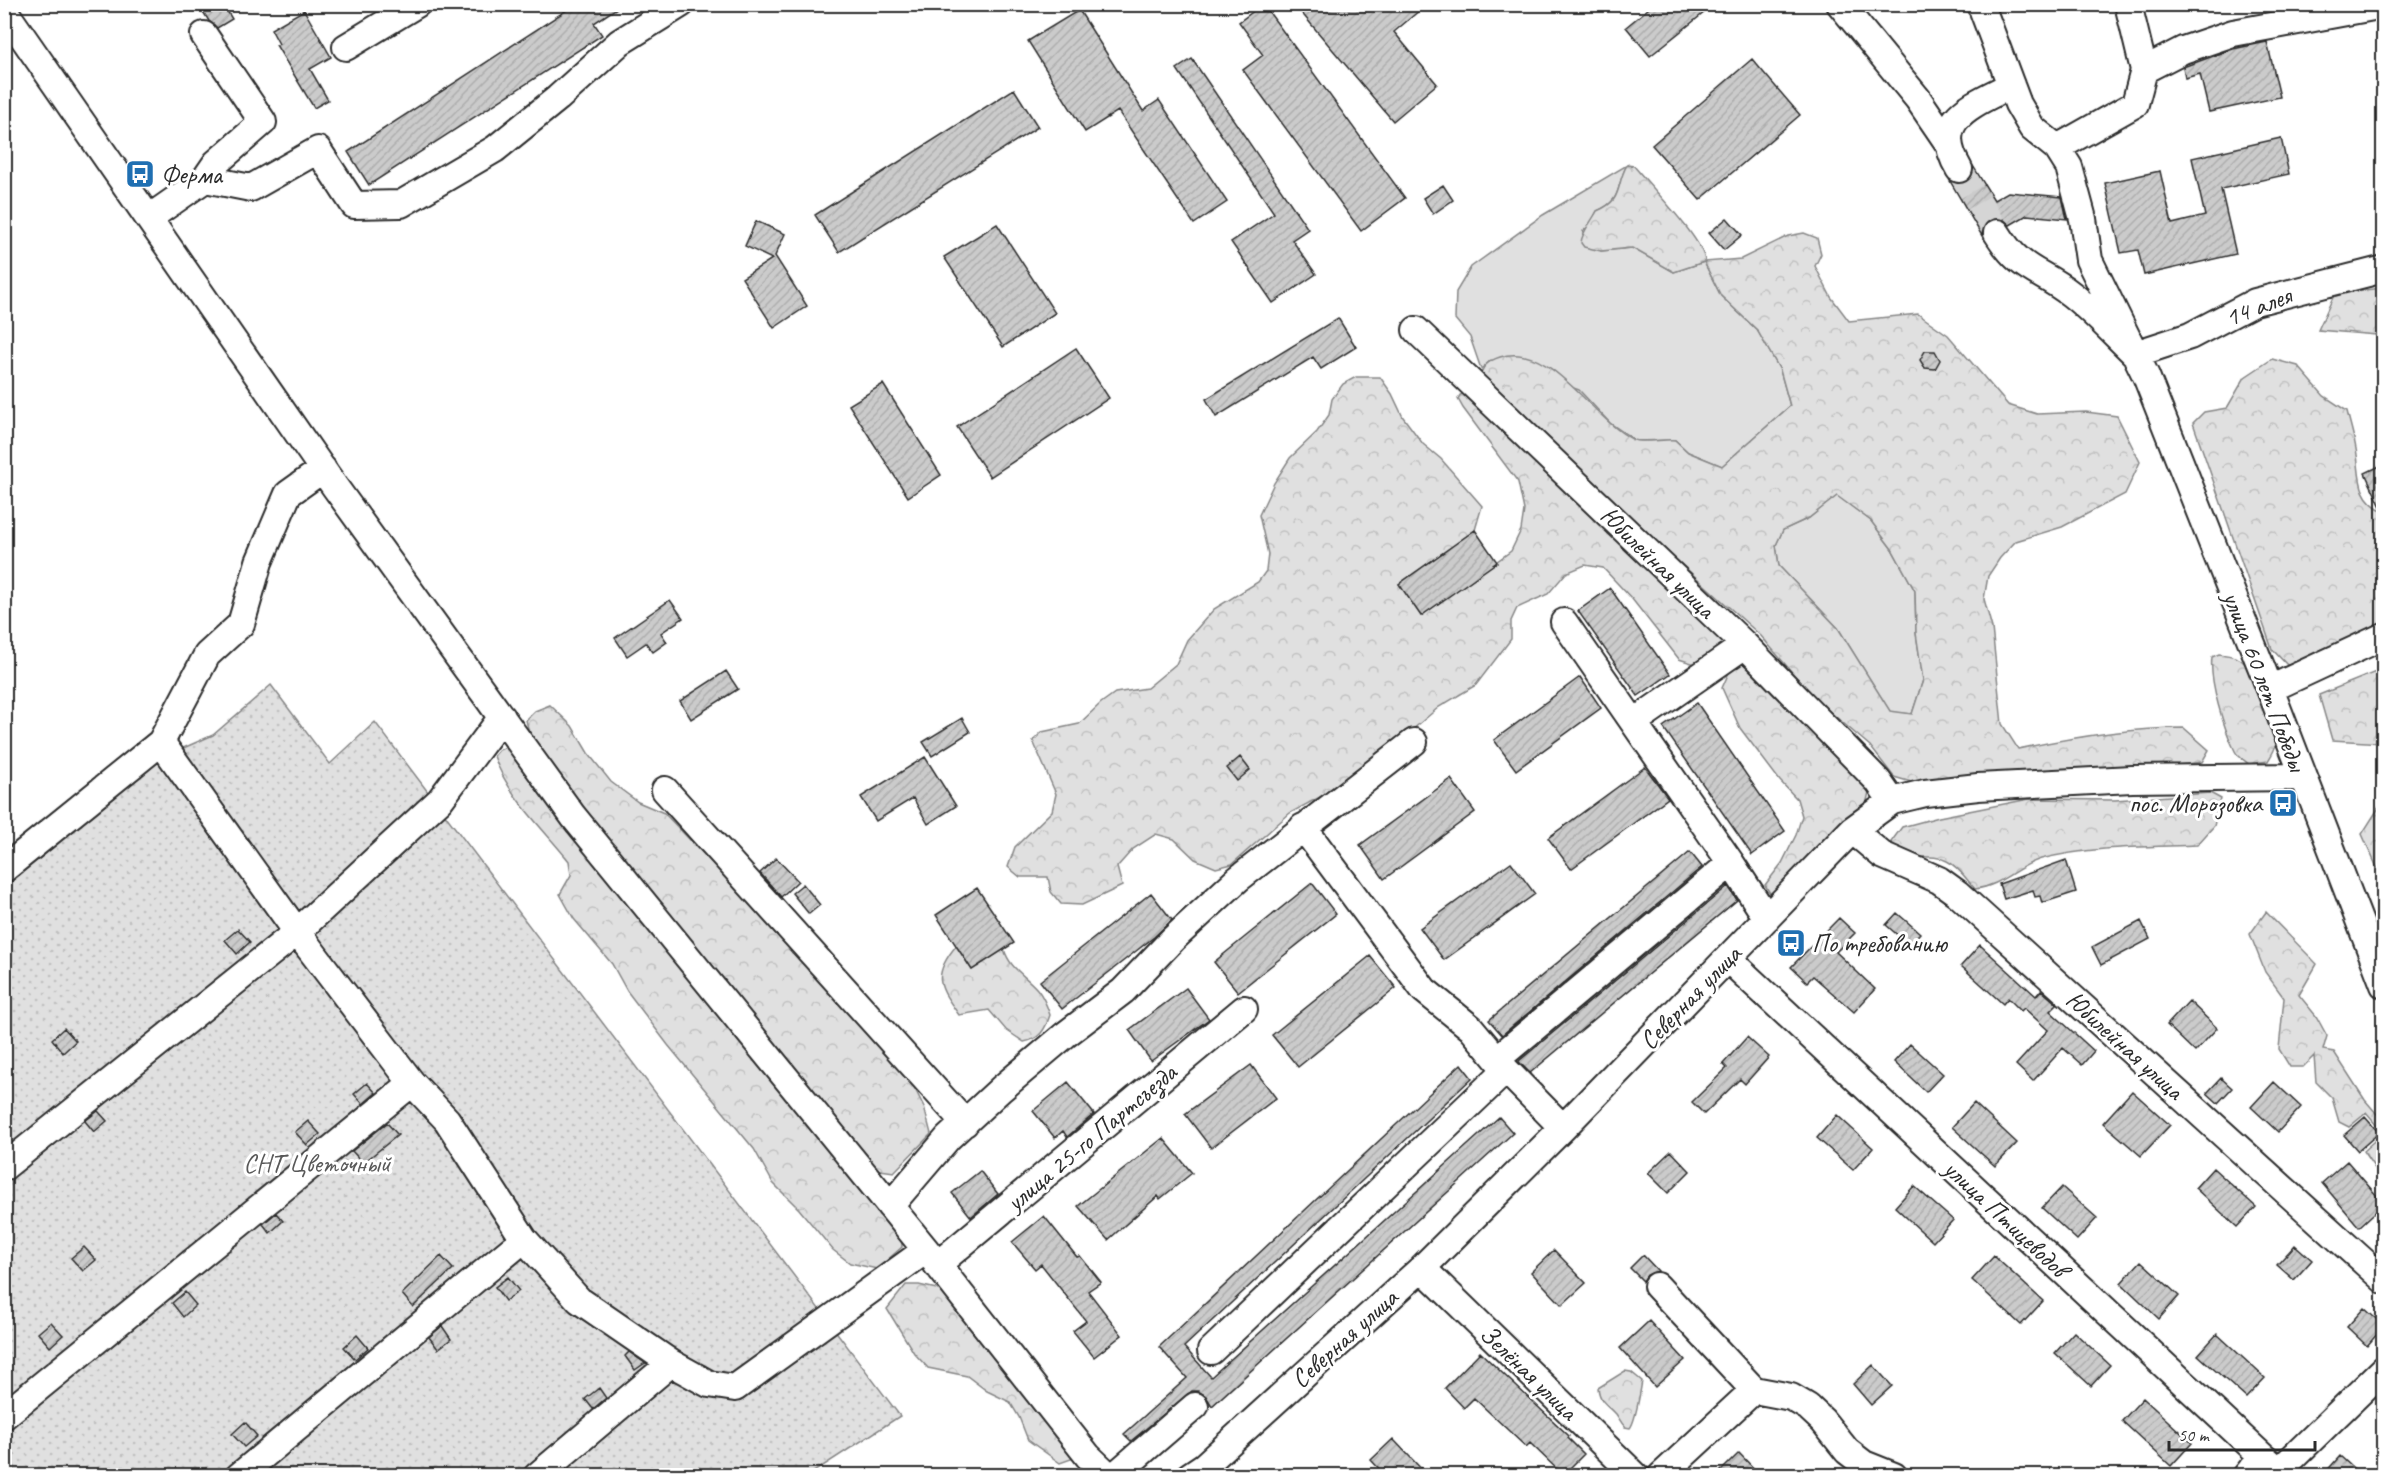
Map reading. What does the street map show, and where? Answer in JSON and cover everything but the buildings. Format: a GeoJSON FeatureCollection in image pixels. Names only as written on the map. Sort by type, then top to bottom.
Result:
{"type":"FeatureCollection","features":[{"type":"Feature","properties":{"kind":"street"},"geometry":{"type":"LineString","coordinates":[[346,47],[417,4]]}},
{"type":"Feature","properties":{"kind":"street"},"geometry":{"type":"LineString","coordinates":[[205,179],[251,188],[318,150],[354,205],[401,204],[495,149],[558,98],[620,42],[681,4]]}},
{"type":"Feature","properties":{"kind":"street"},"geometry":{"type":"LineString","coordinates":[[1840,4],[1918,99],[1948,143],[1952,157],[1959,168]]}},
{"type":"Feature","properties":{"kind":"street"},"geometry":{"type":"LineString","coordinates":[[1981,6],[2018,104],[2032,128],[2057,148],[2135,104],[2144,70],[2128,4]]}},
{"type":"Feature","properties":{"kind":"street"},"geometry":{"type":"LineString","coordinates":[[2144,70],[2183,50],[2234,33],[2384,5]]}},
{"type":"Feature","properties":{"kind":"street"},"geometry":{"type":"LineString","coordinates":[[4,10],[323,469],[573,816],[890,1206],[1089,1456],[1109,1476]]}},
{"type":"Feature","properties":{"kind":"street"},"geometry":{"type":"LineString","coordinates":[[149,218],[205,179],[216,163],[263,122],[204,35]]}},
{"type":"Feature","properties":{"kind":"street"},"geometry":{"type":"LineString","coordinates":[[1948,143],[1951,125],[1965,109],[2011,85]]}},
{"type":"Feature","properties":{"kind":"street","name":"улица 60 лет Победы"},"geometry":{"type":"LineString","coordinates":[[2057,148],[2069,167],[2083,219],[2089,260],[2141,365],[2270,689],[2384,986]]}},
{"type":"Feature","properties":{"kind":"street"},"geometry":{"type":"LineString","coordinates":[[1997,233],[2008,251],[2024,266],[2070,293],[2141,365]]}},
{"type":"Feature","properties":{"kind":"street","name":"14 алея"},"geometry":{"type":"LineString","coordinates":[[2141,365],[2255,302],[2384,269]]}},
{"type":"Feature","properties":{"kind":"street","name":"Юбилейная улица"},"geometry":{"type":"LineString","coordinates":[[1416,330],[1745,645],[1878,781],[1892,801]]}},
{"type":"Feature","properties":{"kind":"street"},"geometry":{"type":"LineString","coordinates":[[4,870],[161,742],[207,655],[241,624],[259,562],[288,494],[323,469]]}},
{"type":"Feature","properties":{"kind":"street"},"geometry":{"type":"LineString","coordinates":[[1564,622],[1767,918]]}},
{"type":"Feature","properties":{"kind":"street"},"geometry":{"type":"LineString","coordinates":[[2270,689],[2384,636]]}},
{"type":"Feature","properties":{"kind":"street"},"geometry":{"type":"LineString","coordinates":[[1634,723],[1745,645]]}},
{"type":"Feature","properties":{"kind":"street"},"geometry":{"type":"LineString","coordinates":[[4,1167],[297,932],[440,800],[502,717]]}},
{"type":"Feature","properties":{"kind":"street","name":"улица 25-го Партсъезда"},"geometry":{"type":"LineString","coordinates":[[161,742],[297,932],[412,1083],[447,1120],[524,1239],[579,1300],[671,1363],[709,1384],[735,1388],[931,1257],[1244,1009]]}},
{"type":"Feature","properties":{"kind":"street"},"geometry":{"type":"LineString","coordinates":[[890,1206],[948,1138],[1065,1035],[1123,991],[1173,939],[1238,879],[1414,742]]}},
{"type":"Feature","properties":{"kind":"street","name":"Северная улица"},"geometry":{"type":"LineString","coordinates":[[1189,1476],[1204,1466],[1422,1268],[1563,1128],[1852,830],[1892,801],[1925,793],[1978,787],[2132,779],[2302,777]]}},
{"type":"Feature","properties":{"kind":"street"},"geometry":{"type":"LineString","coordinates":[[665,790],[965,1123]]}},
{"type":"Feature","properties":{"kind":"street"},"geometry":{"type":"LineString","coordinates":[[1303,827],[1424,990],[1471,1028],[1502,1065],[1563,1128]]}},
{"type":"Feature","properties":{"kind":"street","name":"Юбилейная улица"},"geometry":{"type":"LineString","coordinates":[[1852,830],[1882,855],[1939,880],[1957,893],[2384,1280]]}},
{"type":"Feature","properties":{"kind":"street"},"geometry":{"type":"LineString","coordinates":[[1211,1351],[1502,1065],[1731,863]]}},
{"type":"Feature","properties":{"kind":"street","name":"улица Птицеводов"},"geometry":{"type":"LineString","coordinates":[[1728,958],[2268,1469]]}},
{"type":"Feature","properties":{"kind":"street"},"geometry":{"type":"LineString","coordinates":[[4,1416],[412,1083]]}},
{"type":"Feature","properties":{"kind":"street"},"geometry":{"type":"LineString","coordinates":[[239,1476],[524,1239]]}},
{"type":"Feature","properties":{"kind":"street","name":"Зелёная улица"},"geometry":{"type":"LineString","coordinates":[[1422,1268],[1636,1476]]}},
{"type":"Feature","properties":{"kind":"street"},"geometry":{"type":"LineString","coordinates":[[1657,1286],[1754,1390],[1791,1397],[1808,1407],[1823,1421],[1847,1451],[1864,1464],[1894,1476]]}},
{"type":"Feature","properties":{"kind":"street"},"geometry":{"type":"LineString","coordinates":[[537,1476],[671,1363]]}},
{"type":"Feature","properties":{"kind":"street"},"geometry":{"type":"LineString","coordinates":[[2268,1469],[2384,1369]]}},
{"type":"Feature","properties":{"kind":"street"},"geometry":{"type":"LineString","coordinates":[[1661,1476],[1754,1390]]}},
{"type":"Feature","properties":{"kind":"street"},"geometry":{"type":"LineString","coordinates":[[1114,1476],[1195,1406]]}},
{"type":"Feature","properties":{"kind":"green space"},"geometry":{"type":"Polygon","coordinates":[[[1627,165],[1615,197],[1606,207],[1597,211],[1590,225],[1583,231],[1601,251],[1632,248],[1674,272],[1704,262],[1721,296],[1757,330],[1780,370],[1790,406],[1722,466],[1688,452],[1675,440],[1636,441],[1610,423],[1579,390],[1491,360],[1481,369],[1470,337],[1455,319],[1456,292],[1471,267],[1543,215],[1627,165]]]}},
{"type":"Feature","properties":{"kind":"green space"},"geometry":{"type":"Polygon","coordinates":[[[1627,165],[1634,166],[1686,227],[1703,253],[1705,262],[1741,259],[1788,236],[1804,233],[1817,238],[1821,254],[1815,266],[1831,297],[1849,321],[1918,314],[1948,335],[2008,405],[2037,414],[2086,412],[2117,416],[2140,462],[2125,494],[2062,527],[2016,541],[2000,558],[1988,576],[1984,599],[1992,628],[2002,724],[2018,749],[2100,734],[2184,728],[2209,750],[2202,762],[2139,770],[1918,784],[1894,777],[1870,746],[1815,699],[1761,636],[1485,387],[1480,378],[1481,374],[1486,364],[1492,360],[1519,355],[1537,360],[1571,385],[1603,417],[1634,440],[1675,440],[1688,452],[1722,466],[1790,406],[1780,370],[1757,330],[1721,296],[1704,262],[1674,272],[1632,248],[1601,251],[1584,247],[1581,243],[1597,211],[1606,207],[1618,192],[1627,165]],[[1837,496],[1809,518],[1783,530],[1776,545],[1779,566],[1838,628],[1890,711],[1912,714],[1923,680],[1916,633],[1915,591],[1892,549],[1871,521],[1837,496]]]}},
{"type":"Feature","properties":{"kind":"green space"},"geometry":{"type":"Polygon","coordinates":[[[2383,288],[2383,343],[2377,335],[2318,330],[2335,293],[2383,288]]]}},
{"type":"Feature","properties":{"kind":"green space"},"geometry":{"type":"Polygon","coordinates":[[[2272,359],[2298,366],[2324,396],[2347,411],[2363,492],[2374,505],[2383,511],[2383,645],[2326,670],[2288,666],[2272,649],[2193,423],[2204,412],[2227,408],[2245,377],[2272,359]]]}},
{"type":"Feature","properties":{"kind":"green space"},"geometry":{"type":"Polygon","coordinates":[[[1356,377],[1380,377],[1392,394],[1403,417],[1423,444],[1441,459],[1482,506],[1475,530],[1399,584],[1421,616],[1511,551],[1521,530],[1524,510],[1518,482],[1463,408],[1458,399],[1460,395],[1466,393],[1729,646],[1698,665],[1679,659],[1632,599],[1603,568],[1585,565],[1566,573],[1548,594],[1517,608],[1511,621],[1511,639],[1476,685],[1439,707],[1357,777],[1290,813],[1232,864],[1216,868],[1195,859],[1174,839],[1156,834],[1133,849],[1117,867],[1122,886],[1082,905],[1061,904],[1051,892],[1048,877],[1020,877],[1008,867],[1015,847],[1052,811],[1056,794],[1033,741],[1042,732],[1079,724],[1115,693],[1147,688],[1176,664],[1187,640],[1214,609],[1258,582],[1266,571],[1268,554],[1259,515],[1274,483],[1290,458],[1317,432],[1329,415],[1332,399],[1343,384],[1356,377]]]}},
{"type":"Feature","properties":{"kind":"green space"},"geometry":{"type":"Polygon","coordinates":[[[1837,495],[1871,521],[1892,549],[1915,591],[1916,633],[1923,680],[1912,714],[1890,712],[1838,628],[1779,566],[1776,545],[1783,530],[1809,518],[1837,495]]]}},
{"type":"Feature","properties":{"kind":"green space"},"geometry":{"type":"Polygon","coordinates":[[[2219,654],[2241,660],[2253,675],[2266,700],[2277,736],[2275,748],[2268,761],[2249,764],[2235,751],[2222,718],[2213,679],[2212,657],[2219,654]]]}},
{"type":"Feature","properties":{"kind":"green space"},"geometry":{"type":"Polygon","coordinates":[[[1742,662],[1768,679],[1871,784],[1865,809],[1771,895],[1765,885],[1782,863],[1796,835],[1802,816],[1797,799],[1780,781],[1740,728],[1722,688],[1731,668],[1742,662]]]}},
{"type":"Feature","properties":{"kind":"green space"},"geometry":{"type":"Polygon","coordinates":[[[2383,669],[2383,743],[2332,740],[2319,695],[2383,669]]]}},
{"type":"Feature","properties":{"kind":"green space","name":"СНТ Цветочный"},"geometry":{"type":"Polygon","coordinates":[[[271,685],[330,764],[375,722],[900,1416],[809,1475],[5,1476],[5,884],[156,760],[213,735],[271,685]]]}},
{"type":"Feature","properties":{"kind":"green space"},"geometry":{"type":"Polygon","coordinates":[[[550,705],[572,726],[588,753],[611,782],[638,802],[664,813],[905,1069],[924,1107],[931,1134],[894,1172],[873,1169],[578,804],[531,741],[526,720],[535,711],[550,705]]]}},
{"type":"Feature","properties":{"kind":"green space"},"geometry":{"type":"Polygon","coordinates":[[[506,747],[514,748],[901,1230],[902,1247],[877,1269],[850,1263],[833,1250],[799,1209],[773,1183],[754,1149],[668,1045],[627,991],[612,964],[574,919],[560,894],[571,875],[569,861],[517,799],[500,771],[494,756],[506,747]]]}},
{"type":"Feature","properties":{"kind":"green space"},"geometry":{"type":"Polygon","coordinates":[[[2210,793],[2221,799],[2214,826],[2197,845],[2119,848],[2060,855],[2032,862],[1993,884],[1975,889],[1951,863],[1939,858],[1902,854],[1891,842],[1902,827],[2029,799],[2115,800],[2210,793]]]}},
{"type":"Feature","properties":{"kind":"green space"},"geometry":{"type":"Polygon","coordinates":[[[2384,801],[2383,881],[2362,834],[2384,801]]]}},
{"type":"Feature","properties":{"kind":"green space"},"geometry":{"type":"Polygon","coordinates":[[[2266,912],[2317,964],[2299,995],[2316,1016],[2327,1036],[2323,1050],[2334,1052],[2365,1100],[2383,1121],[2383,1133],[2366,1113],[2349,1127],[2339,1122],[2332,1098],[2316,1082],[2314,1056],[2303,1067],[2290,1067],[2279,1049],[2284,998],[2265,972],[2250,934],[2266,912]]]}},
{"type":"Feature","properties":{"kind":"green space"},"geometry":{"type":"Polygon","coordinates":[[[956,946],[972,970],[1004,949],[1010,962],[1042,995],[1050,1015],[1038,1036],[1024,1042],[1006,1030],[989,1010],[959,1015],[947,997],[941,981],[943,966],[956,946]]]}},
{"type":"Feature","properties":{"kind":"green space"},"geometry":{"type":"Polygon","coordinates":[[[2383,1133],[2383,1180],[2363,1151],[2383,1133]]]}},
{"type":"Feature","properties":{"kind":"green space"},"geometry":{"type":"Polygon","coordinates":[[[906,1285],[919,1285],[941,1290],[1074,1458],[1060,1463],[1028,1440],[1010,1402],[987,1391],[967,1376],[928,1368],[914,1353],[887,1309],[906,1285]]]}},
{"type":"Feature","properties":{"kind":"green space"},"geometry":{"type":"Polygon","coordinates":[[[1625,1371],[1631,1372],[1642,1381],[1636,1413],[1630,1428],[1625,1427],[1602,1400],[1598,1388],[1625,1371]]]}},
{"type":"Feature","properties":{"kind":"tunnel"},"geometry":{"type":"LineString","coordinates":[[1959,169],[1997,233]]}},
{"type":"Feature","properties":{"kind":"place","name":"Ферма"},"geometry":{"type":"Point","coordinates":[140,174]}},
{"type":"Feature","properties":{"kind":"place","name":"пос. Морозовка"},"geometry":{"type":"Point","coordinates":[2283,803]}},
{"type":"Feature","properties":{"kind":"place","name":"По требованию"},"geometry":{"type":"Point","coordinates":[1791,943]}}]}
